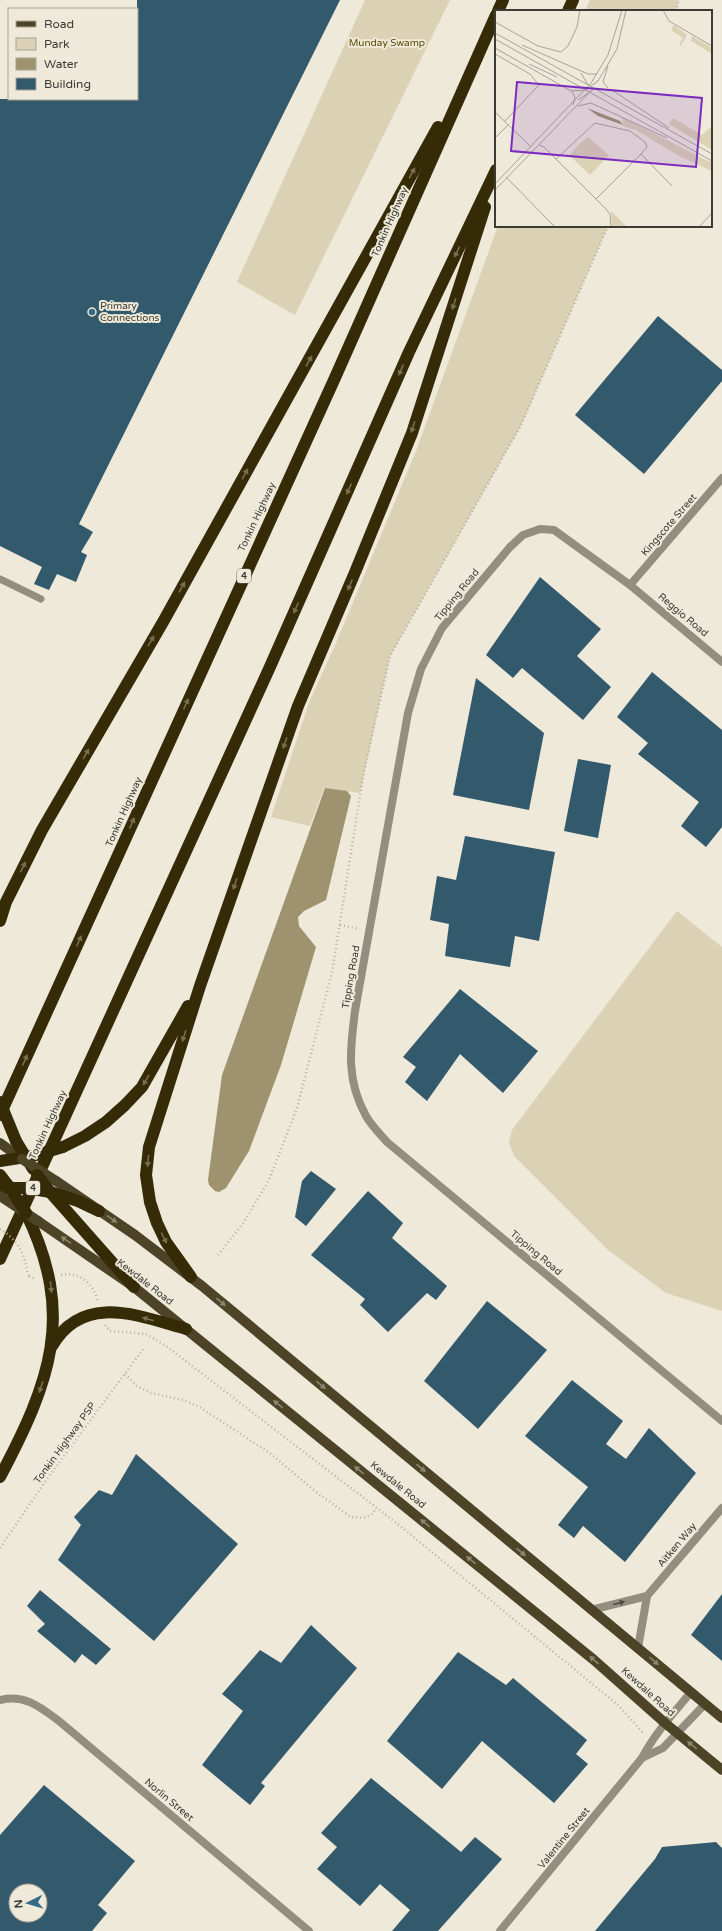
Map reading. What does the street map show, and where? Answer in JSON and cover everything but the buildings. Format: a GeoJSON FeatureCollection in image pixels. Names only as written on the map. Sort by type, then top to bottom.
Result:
{"type":"FeatureCollection","features":[{"type":"Feature","properties":{"kind":"highway"},"geometry":{"type":"LineString","coordinates":[[498,10],[503,0]]}},
{"type":"Feature","properties":{"kind":"highway"},"geometry":{"type":"LineString","coordinates":[[568,10],[573,0]]}},
{"type":"Feature","properties":{"kind":"highway","name":"Tonkin Highway"},"geometry":{"type":"LineString","coordinates":[[0,1116],[334,380],[495,17]]}},
{"type":"Feature","properties":{"kind":"highway"},"geometry":{"type":"LineString","coordinates":[[0,922],[6,902],[42,830],[167,615],[477,56]]}},
{"type":"Feature","properties":{"kind":"highway","name":"Tonkin Highway"},"geometry":{"type":"LineString","coordinates":[[0,1259],[272,662],[409,352],[495,172]]}},
{"type":"Feature","properties":{"kind":"highway"},"geometry":{"type":"LineString","coordinates":[[191,1277],[166,1242],[156,1223],[150,1202],[146,1175],[151,1140],[200,986],[298,706],[412,433],[495,177]]}},
{"type":"Feature","properties":{"kind":"highway"},"geometry":{"type":"LineString","coordinates":[[0,1161],[26,1160],[64,1147],[94,1130],[125,1105],[142,1087],[200,986]]}},
{"type":"Feature","properties":{"kind":"highway"},"geometry":{"type":"LineString","coordinates":[[0,1102],[16,1141],[26,1160],[50,1192]]}},
{"type":"Feature","properties":{"kind":"highway"},"geometry":{"type":"LineString","coordinates":[[0,1176],[5,1188],[26,1213],[42,1249],[50,1277],[53,1330],[42,1388],[26,1425],[0,1477]]}},
{"type":"Feature","properties":{"kind":"highway"},"geometry":{"type":"LineString","coordinates":[[5,1188],[27,1188],[50,1192],[100,1211]]}},
{"type":"Feature","properties":{"kind":"highway"},"geometry":{"type":"LineString","coordinates":[[64,1197],[134,1287]]}},
{"type":"Feature","properties":{"kind":"highway"},"geometry":{"type":"LineString","coordinates":[[0,1267],[11,1236]]}},
{"type":"Feature","properties":{"kind":"highway"},"geometry":{"type":"LineString","coordinates":[[50,1350],[58,1337],[67,1327],[83,1318],[102,1312],[126,1312],[186,1329]]}},
{"type":"Feature","properties":{"kind":"main road"},"geometry":{"type":"LineString","coordinates":[[0,1143],[26,1160],[64,1197]]}},
{"type":"Feature","properties":{"kind":"main road","name":"Kewdale Road"},"geometry":{"type":"LineString","coordinates":[[0,1196],[134,1287],[594,1660],[665,1723],[722,1770]]}},
{"type":"Feature","properties":{"kind":"main road"},"geometry":{"type":"LineString","coordinates":[[100,1211],[191,1277],[722,1718]]}},
{"type":"Feature","properties":{"kind":"street","name":"Kingscote Street"},"geometry":{"type":"LineString","coordinates":[[630,585],[722,478]]}},
{"type":"Feature","properties":{"kind":"street","name":"Tipping Road"},"geometry":{"type":"LineString","coordinates":[[630,585],[554,530],[540,529],[523,535],[510,547],[442,628],[421,669],[408,713],[350,1048],[352,1085],[366,1117],[387,1142],[722,1421]]}},
{"type":"Feature","properties":{"kind":"street","name":"Reggio Road"},"geometry":{"type":"LineString","coordinates":[[630,585],[722,662]]}},
{"type":"Feature","properties":{"kind":"street","name":"Aitken Way"},"geometry":{"type":"LineString","coordinates":[[638,1648],[648,1596],[722,1508]]}},
{"type":"Feature","properties":{"kind":"street"},"geometry":{"type":"LineString","coordinates":[[591,1610],[648,1596]]}},
{"type":"Feature","properties":{"kind":"street","name":"Valentine Street"},"geometry":{"type":"LineString","coordinates":[[500,1931],[642,1758],[651,1741],[691,1692]]}},
{"type":"Feature","properties":{"kind":"street","name":"Norlin Street"},"geometry":{"type":"LineString","coordinates":[[0,1700],[21,1698],[34,1704],[59,1721],[309,1931]]}},
{"type":"Feature","properties":{"kind":"street","name":"Valentine Street"},"geometry":{"type":"LineString","coordinates":[[642,1758],[663,1748],[705,1704]]}},
{"type":"Feature","properties":{"kind":"lane"},"geometry":{"type":"LineString","coordinates":[[0,579],[41,599]]}},
{"type":"Feature","properties":{"kind":"path"},"geometry":{"type":"LineString","coordinates":[[676,10],[679,0]]}},
{"type":"Feature","properties":{"kind":"path"},"geometry":{"type":"LineString","coordinates":[[340,925],[369,932]]}},
{"type":"Feature","properties":{"kind":"path"},"geometry":{"type":"LineString","coordinates":[[0,1229],[13,1239],[23,1254],[29,1276],[35,1279]]}},
{"type":"Feature","properties":{"kind":"path"},"geometry":{"type":"LineString","coordinates":[[68,1274],[79,1276],[87,1281],[95,1290],[98,1299]]}},
{"type":"Feature","properties":{"kind":"path"},"geometry":{"type":"LineString","coordinates":[[106,1326],[110,1331],[146,1334],[166,1346],[376,1509],[399,1525],[618,1705],[651,1741]]}},
{"type":"Feature","properties":{"kind":"path","name":"Tonkin Highway PSP"},"geometry":{"type":"LineString","coordinates":[[0,1548],[47,1479],[144,1348]]}},
{"type":"Feature","properties":{"kind":"path"},"geometry":{"type":"LineString","coordinates":[[125,1374],[137,1386],[151,1393],[183,1400],[198,1406],[271,1454],[316,1492],[351,1517],[362,1518],[371,1515],[376,1509]]}},
{"type":"Feature","properties":{"kind":"green space","name":"Munday Swamp"},"geometry":{"type":"Polygon","coordinates":[[[365,0],[450,0],[295,315],[237,282],[365,0]]]}},
{"type":"Feature","properties":{"kind":"green space"},"geometry":{"type":"Polygon","coordinates":[[[590,0],[679,0],[676,10],[585,10],[590,0]]]}},
{"type":"Feature","properties":{"kind":"green space"},"geometry":{"type":"Polygon","coordinates":[[[498,227],[608,227],[521,426],[390,656],[360,793],[324,788],[310,826],[271,817],[310,700],[336,643],[416,451],[498,227]]]}},
{"type":"Feature","properties":{"kind":"green space"},"geometry":{"type":"Polygon","coordinates":[[[677,911],[722,947],[722,1311],[666,1293],[608,1250],[514,1156],[509,1142],[512,1130],[677,911]]]}},
{"type":"Feature","properties":{"kind":"water"},"geometry":{"type":"Polygon","coordinates":[[[325,788],[347,791],[351,796],[326,900],[304,911],[298,917],[299,926],[316,947],[281,1065],[249,1151],[226,1188],[219,1192],[215,1191],[209,1185],[208,1180],[222,1075],[325,788]]]}},
{"type":"Feature","properties":{"kind":"place","name":"Primary Connections"},"geometry":{"type":"Point","coordinates":[92,312]}}]}
